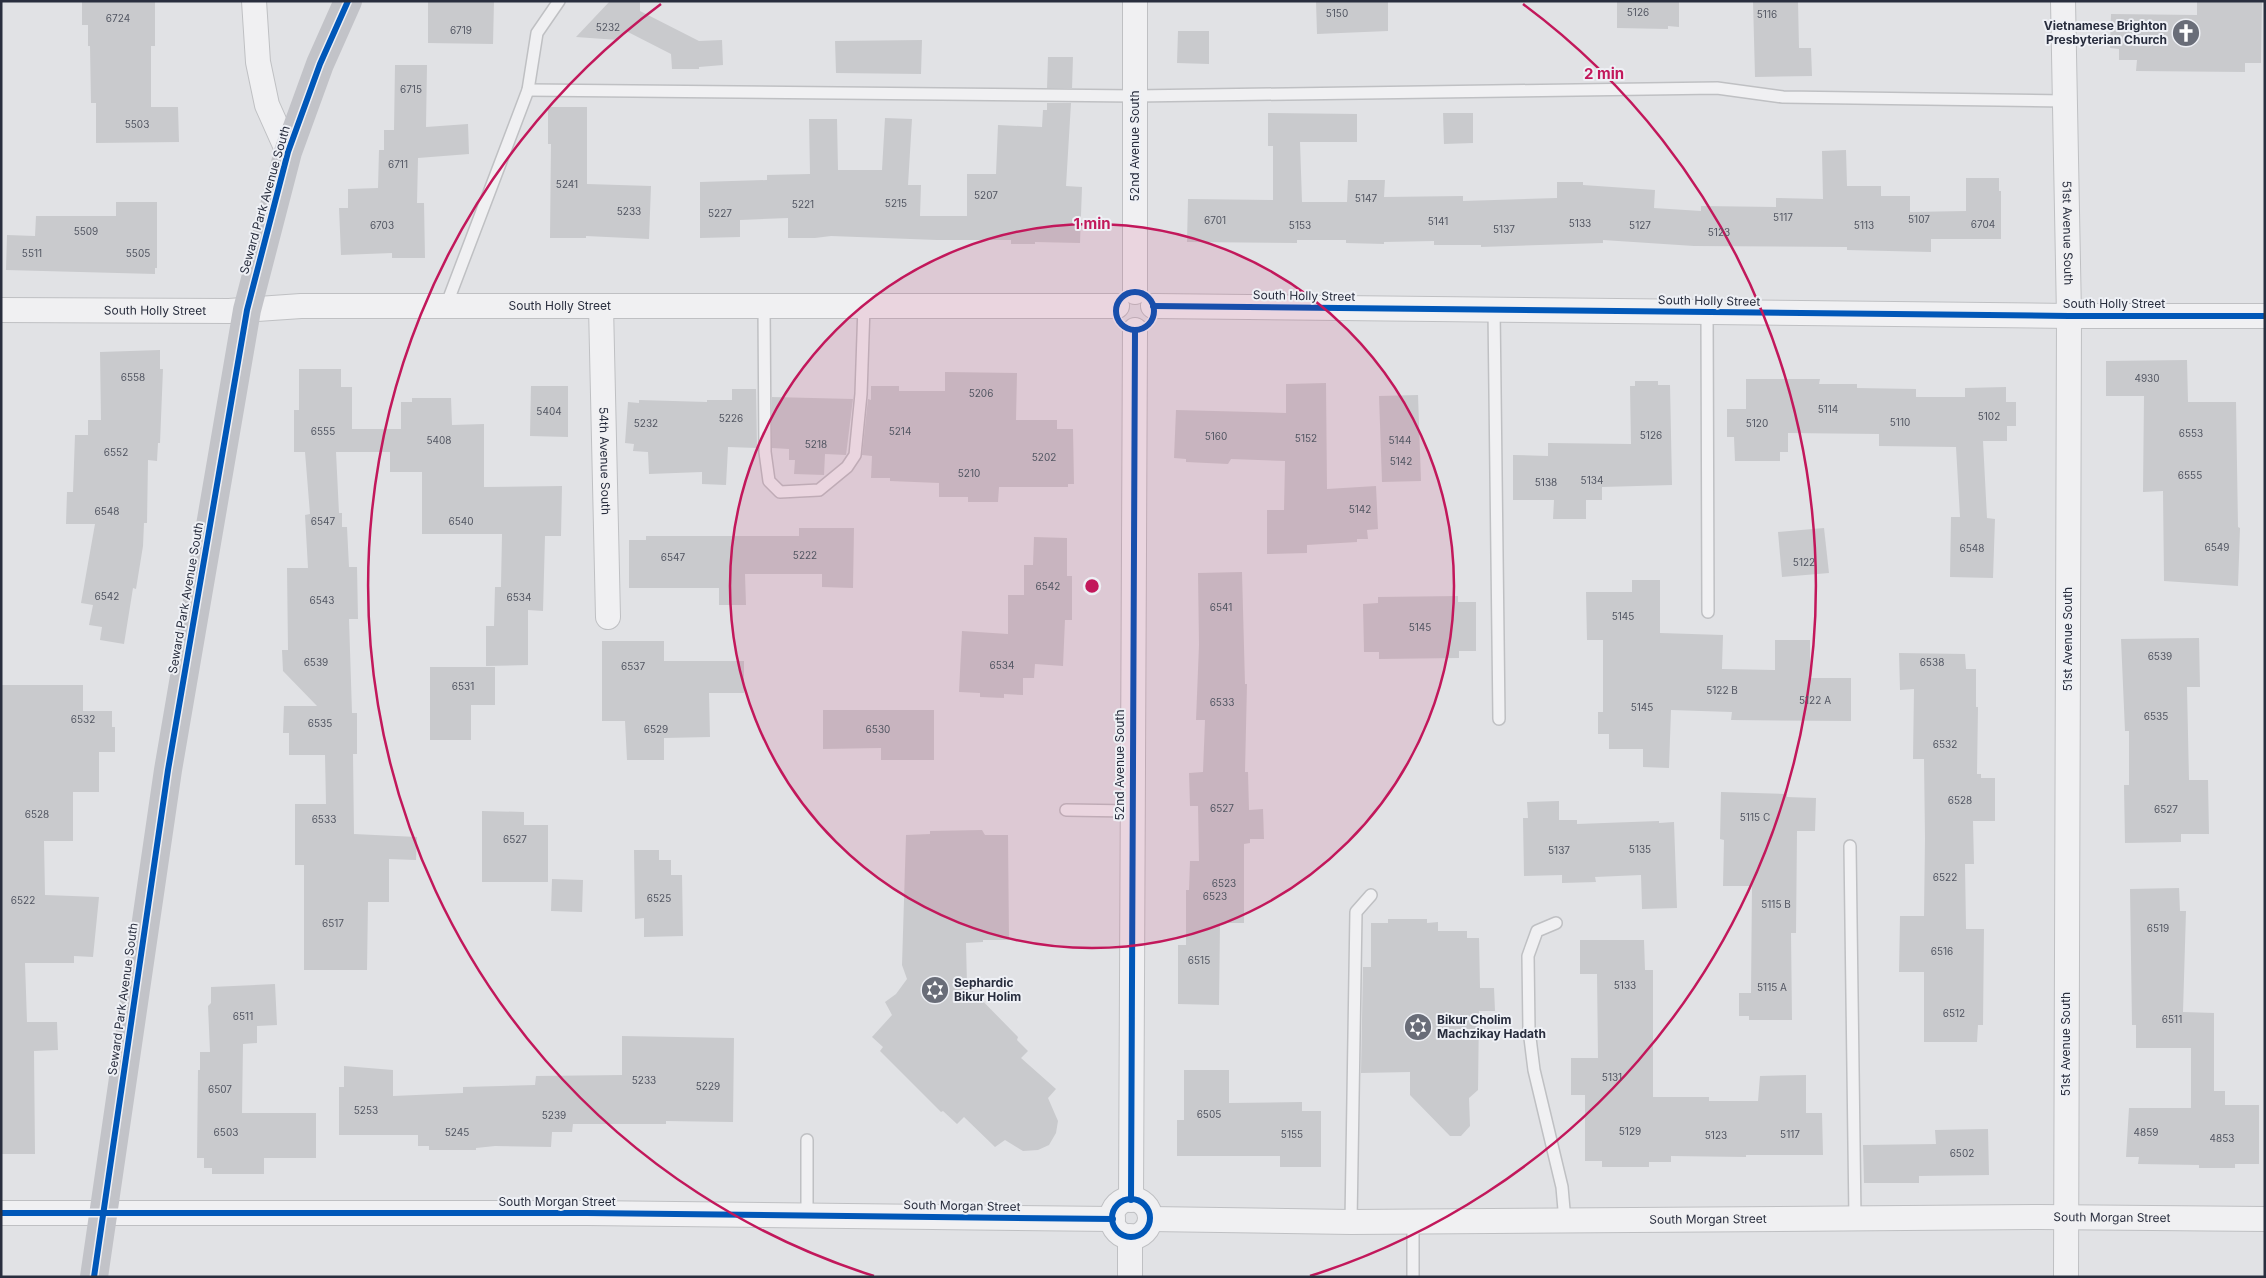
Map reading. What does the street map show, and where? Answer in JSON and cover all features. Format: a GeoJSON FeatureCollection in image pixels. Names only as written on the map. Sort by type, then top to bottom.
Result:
{"type":"FeatureCollection","features":[{"type":"Feature","properties":{"kind":"main road","name":"Seward Park Avenue South"},"geometry":{"type":"LineString","coordinates":[[94,1277],[168,770],[247,310],[288,152],[320,64],[348,1]]}},
{"type":"Feature","properties":{"kind":"street"},"geometry":{"type":"LineString","coordinates":[[254,1],[258,62],[267,104],[288,152]]}},
{"type":"Feature","properties":{"kind":"street","name":"52nd Avenue South"},"geometry":{"type":"LineString","coordinates":[[1131,1200],[1131,811],[1135,330],[1149,324],[1153,318],[1135,301],[1135,1]]}},
{"type":"Feature","properties":{"kind":"street","name":"51st Avenue South"},"geometry":{"type":"LineString","coordinates":[[2064,1],[2064,101],[2069,316],[2066,1277]]}},
{"type":"Feature","properties":{"kind":"street","name":"South Holly Street"},"geometry":{"type":"LineString","coordinates":[[1,310],[247,310],[301,306],[864,306],[1135,301],[1706,312],[2265,316]]}},
{"type":"Feature","properties":{"kind":"street","name":"54th Avenue South"},"geometry":{"type":"LineString","coordinates":[[601,306],[608,617]]}},
{"type":"Feature","properties":{"kind":"street"},"geometry":{"type":"LineString","coordinates":[[1131,1200],[1140,1201],[1145,1205],[1150,1219],[1144,1231],[1130,1236],[1120,1233],[1113,1219],[1118,1205],[1131,1200]]}},
{"type":"Feature","properties":{"kind":"street","name":"South Morgan Street"},"geometry":{"type":"LineString","coordinates":[[1,1213],[587,1213],[1113,1219]]}},
{"type":"Feature","properties":{"kind":"street","name":"South Morgan Street"},"geometry":{"type":"LineString","coordinates":[[1150,1219],[1413,1222],[2066,1217],[2265,1219]]}},
{"type":"Feature","properties":{"kind":"street"},"geometry":{"type":"LineString","coordinates":[[1130,1236],[1130,1277]]}},
{"type":"Feature","properties":{"kind":"lane"},"geometry":{"type":"LineString","coordinates":[[446,306],[528,90],[537,33],[559,1]]}},
{"type":"Feature","properties":{"kind":"lane"},"geometry":{"type":"LineString","coordinates":[[528,90],[1135,96],[1717,88],[1782,96],[2064,101]]}},
{"type":"Feature","properties":{"kind":"lane"},"geometry":{"type":"LineString","coordinates":[[764,306],[765,452],[769,481],[780,492],[819,490],[847,467],[855,455],[861,394],[864,306]]}},
{"type":"Feature","properties":{"kind":"lane"},"geometry":{"type":"LineString","coordinates":[[1494,309],[1500,719]]}},
{"type":"Feature","properties":{"kind":"lane"},"geometry":{"type":"LineString","coordinates":[[1706,312],[1708,612]]}},
{"type":"Feature","properties":{"kind":"lane"},"geometry":{"type":"LineString","coordinates":[[1066,810],[1131,811]]}},
{"type":"Feature","properties":{"kind":"lane"},"geometry":{"type":"LineString","coordinates":[[1850,846],[1855,1218]]}},
{"type":"Feature","properties":{"kind":"lane"},"geometry":{"type":"LineString","coordinates":[[1351,1222],[1356,912],[1371,895]]}},
{"type":"Feature","properties":{"kind":"lane"},"geometry":{"type":"LineString","coordinates":[[1556,923],[1537,931],[1528,956],[1529,1030],[1534,1070],[1562,1187],[1565,1221]]}},
{"type":"Feature","properties":{"kind":"lane"},"geometry":{"type":"LineString","coordinates":[[807,1140],[807,1215]]}},
{"type":"Feature","properties":{"kind":"lane"},"geometry":{"type":"LineString","coordinates":[[1413,1222],[1413,1277]]}},
{"type":"Feature","properties":{"kind":"building"},"geometry":{"type":"Polygon","coordinates":[[[82,1],[155,1],[155,46],[151,46],[151,107],[178,107],[179,142],[96,143],[96,103],[91,103],[90,46],[88,46],[88,25],[82,25],[82,1]]]}},
{"type":"Feature","properties":{"kind":"building"},"geometry":{"type":"Polygon","coordinates":[[[428,1],[494,1],[493,44],[428,43],[428,1]]]}},
{"type":"Feature","properties":{"kind":"building"},"geometry":{"type":"Polygon","coordinates":[[[610,1],[640,1],[640,11],[699,41],[722,40],[723,65],[699,67],[699,69],[672,69],[671,54],[626,31],[618,40],[576,37],[610,1]]]}},
{"type":"Feature","properties":{"kind":"building"},"geometry":{"type":"Polygon","coordinates":[[[1316,1],[1388,1],[1388,31],[1317,34],[1316,1]]]}},
{"type":"Feature","properties":{"kind":"building"},"geometry":{"type":"Polygon","coordinates":[[[1617,1],[1679,1],[1679,27],[1668,26],[1668,29],[1617,28],[1617,1]]]}},
{"type":"Feature","properties":{"kind":"building"},"geometry":{"type":"Polygon","coordinates":[[[1753,1],[1798,1],[1799,48],[1811,48],[1812,76],[1755,77],[1753,1]]]}},
{"type":"Feature","properties":{"kind":"building","name":"Vietnamese Brighton Presbyterian Church"},"geometry":{"type":"Polygon","coordinates":[[[2197,1],[2262,1],[2261,63],[2245,63],[2245,72],[2136,71],[2137,60],[2119,60],[2119,49],[2110,48],[2111,14],[2197,15],[2197,1]]]}},
{"type":"Feature","properties":{"kind":"building"},"geometry":{"type":"Polygon","coordinates":[[[1178,31],[1209,31],[1209,64],[1177,63],[1178,31]]]}},
{"type":"Feature","properties":{"kind":"building"},"geometry":{"type":"Polygon","coordinates":[[[922,40],[921,74],[836,73],[835,41],[922,40]]]}},
{"type":"Feature","properties":{"kind":"building"},"geometry":{"type":"Polygon","coordinates":[[[1048,57],[1073,57],[1072,88],[1047,88],[1048,57]]]}},
{"type":"Feature","properties":{"kind":"building"},"geometry":{"type":"Polygon","coordinates":[[[395,65],[427,65],[426,127],[468,124],[469,154],[418,158],[417,203],[424,203],[425,258],[392,258],[392,253],[341,255],[339,208],[348,208],[348,189],[378,188],[379,150],[384,150],[384,130],[394,130],[395,65]]]}},
{"type":"Feature","properties":{"kind":"building"},"geometry":{"type":"Polygon","coordinates":[[[1047,103],[1071,103],[1066,186],[1082,187],[1080,243],[1035,242],[1035,244],[1011,244],[1011,240],[937,240],[831,236],[788,238],[788,218],[740,220],[740,237],[700,238],[700,182],[767,180],[767,175],[810,174],[809,119],[837,119],[838,170],[882,170],[885,118],[912,119],[908,185],[921,185],[920,216],[967,216],[967,174],[996,174],[998,125],[1042,127],[1043,110],[1047,110],[1047,103]]]}},
{"type":"Feature","properties":{"kind":"building"},"geometry":{"type":"Polygon","coordinates":[[[548,107],[587,107],[587,184],[651,186],[649,239],[586,236],[586,238],[550,238],[551,144],[548,144],[548,107]]]}},
{"type":"Feature","properties":{"kind":"building"},"geometry":{"type":"Polygon","coordinates":[[[1268,113],[1357,114],[1357,142],[1300,142],[1302,202],[1347,202],[1348,180],[1385,180],[1384,197],[1463,196],[1463,201],[1557,198],[1557,182],[1583,182],[1583,185],[1655,190],[1654,208],[1701,211],[1701,206],[1776,207],[1776,198],[1823,199],[1822,151],[1846,150],[1847,186],[1881,186],[1881,196],[1910,196],[1910,212],[1966,211],[1966,178],[1999,178],[1999,191],[2001,191],[2001,239],[1931,239],[1931,252],[1847,250],[1847,247],[1694,246],[1603,240],[1603,243],[1481,247],[1481,245],[1434,245],[1434,241],[1384,242],[1384,244],[1346,243],[1346,240],[1297,240],[1297,243],[1187,242],[1188,199],[1273,200],[1273,146],[1268,146],[1268,113]]]}},
{"type":"Feature","properties":{"kind":"building"},"geometry":{"type":"Polygon","coordinates":[[[1443,113],[1473,113],[1473,143],[1444,144],[1443,113]]]}},
{"type":"Feature","properties":{"kind":"building"},"geometry":{"type":"Polygon","coordinates":[[[116,202],[157,202],[157,268],[155,268],[155,274],[6,270],[7,235],[35,236],[36,216],[116,216],[116,202]]]}},
{"type":"Feature","properties":{"kind":"building"},"geometry":{"type":"Polygon","coordinates":[[[160,350],[160,369],[163,369],[160,443],[158,443],[157,461],[148,460],[147,523],[144,523],[143,546],[136,589],[133,588],[124,644],[100,640],[102,627],[89,625],[93,605],[81,603],[95,524],[66,524],[67,492],[73,492],[75,435],[88,435],[88,420],[101,420],[100,352],[160,350]]]}},
{"type":"Feature","properties":{"kind":"building"},"geometry":{"type":"Polygon","coordinates":[[[2187,360],[2188,402],[2236,402],[2238,527],[2240,528],[2238,586],[2164,581],[2163,491],[2143,492],[2144,396],[2106,396],[2106,361],[2187,360]]]}},
{"type":"Feature","properties":{"kind":"building"},"geometry":{"type":"Polygon","coordinates":[[[299,369],[341,369],[341,387],[352,387],[352,429],[401,429],[401,402],[412,402],[412,398],[451,398],[452,425],[484,424],[484,487],[562,486],[561,536],[545,536],[543,611],[528,610],[528,665],[486,666],[486,626],[494,626],[495,587],[501,587],[502,534],[422,534],[422,472],[390,472],[390,452],[336,452],[339,513],[342,513],[342,527],[347,527],[349,567],[357,567],[358,619],[349,619],[352,713],[357,713],[357,754],[353,754],[354,834],[417,837],[416,860],[389,859],[389,902],[368,902],[367,970],[304,970],[304,865],[295,865],[295,804],[326,804],[325,755],[289,755],[289,733],[283,733],[284,706],[317,706],[283,671],[282,650],[288,650],[287,568],[308,568],[305,515],[310,514],[305,452],[294,452],[294,410],[299,410],[299,369]]]}},
{"type":"Feature","properties":{"kind":"building"},"geometry":{"type":"Polygon","coordinates":[[[945,372],[1017,373],[1016,420],[1057,420],[1057,429],[1073,429],[1074,484],[1068,484],[1068,487],[999,487],[998,502],[968,502],[968,497],[939,497],[939,483],[890,481],[890,478],[871,478],[872,456],[862,455],[868,399],[871,400],[871,386],[899,386],[899,391],[945,391],[945,372]]]}},
{"type":"Feature","properties":{"kind":"building"},"geometry":{"type":"Polygon","coordinates":[[[1746,379],[1820,379],[1819,384],[1857,384],[1857,388],[1916,389],[1916,397],[1965,397],[1965,388],[2006,387],[2006,402],[2016,402],[2016,426],[2007,426],[2007,441],[1983,441],[1987,518],[1995,519],[1993,578],[1950,577],[1951,517],[1960,517],[1956,447],[1879,446],[1879,434],[1788,433],[1788,452],[1780,452],[1780,461],[1735,461],[1734,437],[1727,437],[1727,409],[1746,409],[1746,379]]]}},
{"type":"Feature","properties":{"kind":"building"},"geometry":{"type":"Polygon","coordinates":[[[1635,381],[1658,381],[1658,385],[1670,385],[1672,485],[1602,487],[1602,500],[1586,500],[1586,519],[1553,519],[1554,500],[1513,500],[1513,455],[1548,456],[1548,443],[1631,444],[1630,386],[1635,386],[1635,381]]]}},
{"type":"Feature","properties":{"kind":"building"},"geometry":{"type":"Polygon","coordinates":[[[1326,383],[1327,489],[1376,486],[1378,529],[1367,530],[1368,539],[1357,539],[1357,542],[1307,545],[1307,553],[1267,554],[1267,510],[1284,510],[1285,461],[1231,459],[1228,464],[1186,462],[1186,459],[1174,458],[1176,410],[1286,413],[1286,384],[1326,383]]]}},
{"type":"Feature","properties":{"kind":"building"},"geometry":{"type":"Polygon","coordinates":[[[531,386],[568,386],[568,437],[530,436],[531,386]]]}},
{"type":"Feature","properties":{"kind":"building"},"geometry":{"type":"Polygon","coordinates":[[[732,389],[756,389],[757,448],[728,447],[726,485],[702,484],[702,472],[649,474],[648,452],[633,451],[634,444],[625,443],[628,402],[639,403],[639,400],[707,402],[707,400],[732,400],[732,389]]]}},
{"type":"Feature","properties":{"kind":"building"},"geometry":{"type":"Polygon","coordinates":[[[1418,395],[1421,481],[1382,482],[1379,396],[1418,395]]]}},
{"type":"Feature","properties":{"kind":"building"},"geometry":{"type":"Polygon","coordinates":[[[772,397],[853,399],[846,455],[825,454],[824,475],[794,474],[795,460],[789,460],[789,449],[772,448],[772,397]]]}},
{"type":"Feature","properties":{"kind":"building"},"geometry":{"type":"Polygon","coordinates":[[[799,528],[854,528],[853,588],[822,587],[822,574],[745,574],[746,605],[719,605],[719,588],[629,588],[629,540],[646,540],[646,536],[799,536],[799,528]]]}},
{"type":"Feature","properties":{"kind":"building"},"geometry":{"type":"Polygon","coordinates":[[[1824,528],[1829,573],[1782,577],[1778,532],[1824,528]]]}},
{"type":"Feature","properties":{"kind":"building"},"geometry":{"type":"Polygon","coordinates":[[[1034,537],[1067,538],[1067,576],[1072,576],[1072,620],[1065,620],[1063,666],[1035,664],[1034,678],[1023,678],[1023,695],[1004,694],[1004,698],[980,697],[980,693],[959,692],[962,631],[1008,634],[1008,595],[1024,595],[1024,565],[1033,565],[1034,537]]]}},
{"type":"Feature","properties":{"kind":"building"},"geometry":{"type":"Polygon","coordinates":[[[1242,572],[1245,684],[1247,684],[1245,772],[1248,772],[1249,810],[1263,809],[1264,839],[1250,839],[1250,843],[1244,844],[1244,923],[1220,923],[1219,1005],[1178,1004],[1178,945],[1186,945],[1186,890],[1189,890],[1190,861],[1199,861],[1198,806],[1190,806],[1189,773],[1203,772],[1205,720],[1196,720],[1199,645],[1198,573],[1242,572]]]}},
{"type":"Feature","properties":{"kind":"building"},"geometry":{"type":"Polygon","coordinates":[[[1632,580],[1660,580],[1660,633],[1723,635],[1722,669],[1775,670],[1775,640],[1810,640],[1810,678],[1851,678],[1851,721],[1731,720],[1732,712],[1671,710],[1669,768],[1643,767],[1643,749],[1609,749],[1609,734],[1598,734],[1598,712],[1603,712],[1603,640],[1587,640],[1586,592],[1632,592],[1632,580]]]}},
{"type":"Feature","properties":{"kind":"building"},"geometry":{"type":"Polygon","coordinates":[[[1458,596],[1458,602],[1476,602],[1476,651],[1459,651],[1459,658],[1379,659],[1379,652],[1364,652],[1363,604],[1378,603],[1378,597],[1458,596]]]}},
{"type":"Feature","properties":{"kind":"building"},"geometry":{"type":"Polygon","coordinates":[[[2199,638],[2200,687],[2187,687],[2189,780],[2208,780],[2209,834],[2181,834],[2181,842],[2125,843],[2124,785],[2129,785],[2129,731],[2125,731],[2121,639],[2199,638]]]}},
{"type":"Feature","properties":{"kind":"building"},"geometry":{"type":"Polygon","coordinates":[[[602,641],[664,641],[664,661],[744,661],[744,693],[709,693],[710,737],[664,738],[664,760],[627,760],[625,721],[602,721],[602,641]]]}},
{"type":"Feature","properties":{"kind":"building"},"geometry":{"type":"Polygon","coordinates":[[[1899,653],[1965,654],[1966,669],[1976,669],[1976,707],[1978,707],[1977,774],[1981,774],[1981,778],[1995,778],[1995,821],[1973,821],[1974,864],[1965,864],[1966,929],[1984,929],[1983,1025],[1978,1025],[1977,1042],[1924,1042],[1924,972],[1899,972],[1900,916],[1924,916],[1925,838],[1924,759],[1913,759],[1914,689],[1900,690],[1899,653]]]}},
{"type":"Feature","properties":{"kind":"building"},"geometry":{"type":"Polygon","coordinates":[[[430,667],[495,667],[495,705],[471,705],[471,740],[430,740],[430,667]]]}},
{"type":"Feature","properties":{"kind":"building"},"geometry":{"type":"Polygon","coordinates":[[[1,685],[83,685],[83,711],[112,711],[112,727],[115,727],[115,752],[99,752],[99,792],[73,792],[73,841],[44,841],[45,895],[99,897],[93,957],[74,956],[74,963],[25,963],[27,1022],[57,1022],[58,1050],[34,1051],[35,1154],[1,1154],[1,685]]]}},
{"type":"Feature","properties":{"kind":"building"},"geometry":{"type":"Polygon","coordinates":[[[823,710],[934,710],[934,760],[881,760],[881,748],[823,749],[823,710]]]}},
{"type":"Feature","properties":{"kind":"building"},"geometry":{"type":"Polygon","coordinates":[[[1721,792],[1787,794],[1787,797],[1816,798],[1815,831],[1797,831],[1796,933],[1791,933],[1792,1020],[1749,1020],[1749,1016],[1739,1016],[1739,993],[1751,993],[1752,886],[1723,886],[1724,840],[1720,839],[1721,792]]]}},
{"type":"Feature","properties":{"kind":"building"},"geometry":{"type":"Polygon","coordinates":[[[1559,801],[1559,820],[1577,820],[1577,824],[1674,822],[1677,908],[1642,909],[1641,875],[1595,877],[1596,882],[1562,883],[1562,875],[1524,876],[1523,818],[1528,818],[1527,802],[1559,801]]]}},
{"type":"Feature","properties":{"kind":"building"},"geometry":{"type":"Polygon","coordinates":[[[482,811],[524,812],[524,825],[548,825],[548,882],[482,882],[482,811]]]}},
{"type":"Feature","properties":{"kind":"building","name":"Sephardic Bikur Holim"},"geometry":{"type":"Polygon","coordinates":[[[982,830],[985,835],[1008,835],[1009,940],[983,940],[983,942],[966,943],[967,985],[1018,1037],[1017,1040],[1028,1051],[1021,1058],[1056,1089],[1048,1098],[1058,1121],[1056,1133],[1049,1145],[1038,1150],[1023,1151],[1005,1140],[995,1147],[964,1117],[957,1124],[943,1111],[941,1112],[880,1051],[883,1047],[872,1037],[892,1015],[885,1002],[896,994],[907,979],[902,965],[906,835],[930,834],[930,831],[982,830]]]}},
{"type":"Feature","properties":{"kind":"building"},"geometry":{"type":"Polygon","coordinates":[[[634,850],[659,850],[659,860],[671,860],[671,875],[682,875],[683,936],[644,937],[644,918],[635,919],[634,850]]]}},
{"type":"Feature","properties":{"kind":"building"},"geometry":{"type":"Polygon","coordinates":[[[552,879],[583,880],[582,912],[551,911],[552,879]]]}},
{"type":"Feature","properties":{"kind":"building"},"geometry":{"type":"Polygon","coordinates":[[[2179,888],[2180,911],[2186,911],[2183,1012],[2214,1013],[2214,1091],[2225,1091],[2225,1105],[2259,1105],[2259,1164],[2235,1164],[2235,1168],[2199,1168],[2199,1165],[2138,1164],[2139,1157],[2126,1157],[2129,1108],[2191,1108],[2191,1048],[2136,1048],[2136,1025],[2132,1025],[2130,889],[2179,888]]]}},
{"type":"Feature","properties":{"kind":"building","name":"Bikur Cholim Machzikay Hadath"},"geometry":{"type":"Polygon","coordinates":[[[1388,919],[1427,919],[1427,923],[1438,922],[1438,931],[1467,931],[1467,938],[1479,938],[1480,988],[1494,988],[1495,1011],[1479,1011],[1478,1090],[1469,1098],[1470,1126],[1461,1136],[1450,1136],[1410,1095],[1410,1072],[1361,1073],[1363,967],[1371,967],[1371,923],[1388,923],[1388,919]]]}},
{"type":"Feature","properties":{"kind":"building"},"geometry":{"type":"Polygon","coordinates":[[[1580,940],[1644,940],[1645,970],[1653,970],[1653,1097],[1709,1097],[1709,1101],[1758,1101],[1760,1076],[1806,1075],[1806,1113],[1822,1113],[1823,1155],[1671,1156],[1671,1162],[1649,1162],[1649,1167],[1602,1167],[1602,1161],[1585,1161],[1585,1095],[1571,1095],[1571,1058],[1598,1058],[1597,974],[1580,974],[1580,940]]]}},
{"type":"Feature","properties":{"kind":"building"},"geometry":{"type":"Polygon","coordinates":[[[275,984],[277,1025],[257,1026],[257,1043],[243,1044],[242,1113],[316,1113],[316,1158],[264,1158],[264,1174],[212,1174],[212,1168],[204,1168],[204,1158],[197,1158],[198,1070],[200,1070],[200,1052],[210,1052],[208,1006],[211,1003],[211,987],[275,984]]]}},
{"type":"Feature","properties":{"kind":"building"},"geometry":{"type":"Polygon","coordinates":[[[622,1036],[734,1038],[733,1122],[666,1121],[666,1124],[573,1124],[572,1132],[552,1132],[551,1147],[495,1146],[476,1148],[476,1150],[429,1150],[429,1146],[418,1146],[418,1135],[339,1135],[339,1087],[344,1087],[344,1066],[393,1070],[393,1096],[463,1093],[463,1087],[535,1085],[536,1076],[622,1075],[622,1036]]]}},
{"type":"Feature","properties":{"kind":"building"},"geometry":{"type":"Polygon","coordinates":[[[1184,1070],[1229,1070],[1229,1103],[1302,1102],[1302,1111],[1321,1111],[1321,1167],[1280,1167],[1280,1156],[1177,1156],[1177,1120],[1184,1120],[1184,1070]]]}},
{"type":"Feature","properties":{"kind":"building"},"geometry":{"type":"Polygon","coordinates":[[[1988,1129],[1989,1175],[1919,1176],[1919,1183],[1864,1183],[1863,1145],[1936,1144],[1935,1130],[1988,1129]]]}},
{"type":"Feature","properties":{"kind":"cycle path"},"geometry":{"type":"LineString","coordinates":[[94,1277],[168,770],[247,310],[288,152],[320,64],[348,1]]}},
{"type":"Feature","properties":{"kind":"cycle path"},"geometry":{"type":"LineString","coordinates":[[1135,292],[1149,297],[1154,311],[1149,325],[1135,330],[1121,325],[1116,311],[1121,297],[1135,292]]}},
{"type":"Feature","properties":{"kind":"cycle path"},"geometry":{"type":"LineString","coordinates":[[1153,306],[2069,316],[2265,316]]}},
{"type":"Feature","properties":{"kind":"cycle path"},"geometry":{"type":"LineString","coordinates":[[1131,1200],[1135,330]]}},
{"type":"Feature","properties":{"kind":"cycle path"},"geometry":{"type":"LineString","coordinates":[[1131,1199],[1144,1205],[1150,1218],[1144,1231],[1131,1237],[1118,1231],[1112,1218],[1118,1205],[1131,1199]]}},
{"type":"Feature","properties":{"kind":"cycle path"},"geometry":{"type":"LineString","coordinates":[[1,1213],[587,1213],[1113,1219]]}},
{"type":"Feature","properties":{"kind":"place","name":"Vietnamese Brighton Presbyterian Church"},"geometry":{"type":"Point","coordinates":[2186,33]}},
{"type":"Feature","properties":{"kind":"place","name":"Sephardic Bikur Holim"},"geometry":{"type":"Point","coordinates":[935,990]}},
{"type":"Feature","properties":{"kind":"place","name":"Bikur Cholim Machzikay Hadath"},"geometry":{"type":"Point","coordinates":[1418,1027]}}]}
